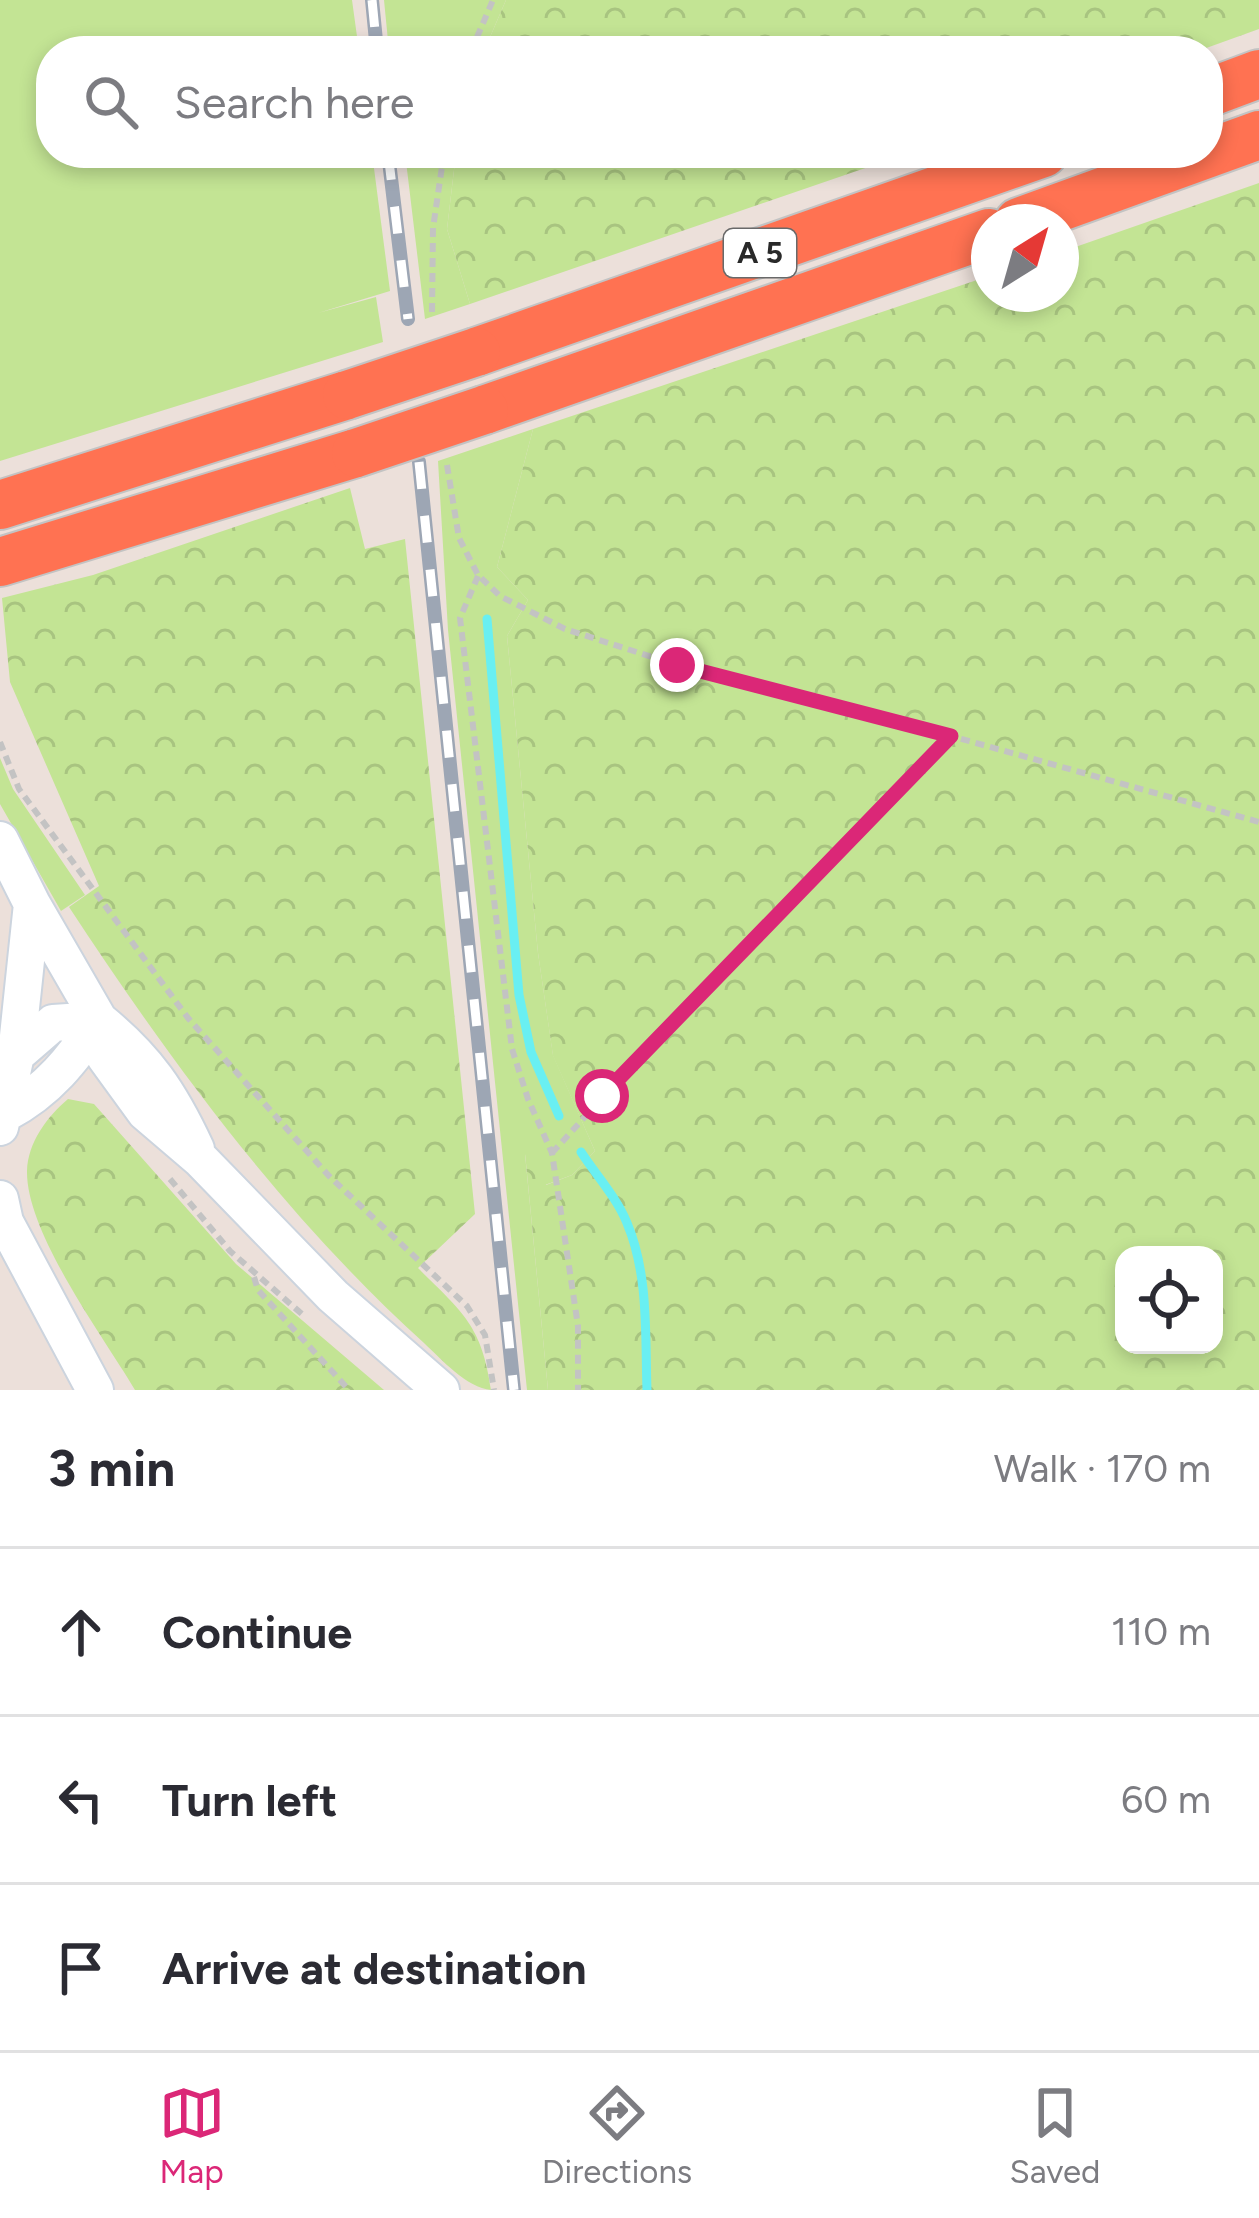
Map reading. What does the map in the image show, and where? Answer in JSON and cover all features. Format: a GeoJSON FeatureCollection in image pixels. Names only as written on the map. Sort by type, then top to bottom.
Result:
{"type":"FeatureCollection","features":[{"type":"Feature","properties":{"kind":"highway"},"geometry":{"type":"LineString","coordinates":[[1223,87],[1259,74]]}},
{"type":"Feature","properties":{"kind":"highway"},"geometry":{"type":"LineString","coordinates":[[1223,148],[1259,135]]}},
{"type":"Feature","properties":{"kind":"highway","name":"A 5"},"geometry":{"type":"LineString","coordinates":[[0,505],[476,352],[1000,168]]}},
{"type":"Feature","properties":{"kind":"highway"},"geometry":{"type":"LineString","coordinates":[[1069,204],[1168,168]]}},
{"type":"Feature","properties":{"kind":"highway","name":"A 5"},"geometry":{"type":"LineString","coordinates":[[0,562],[356,453],[971,239]]}},
{"type":"Feature","properties":{"kind":"main road"},"geometry":{"type":"LineString","coordinates":[[0,840],[99,1020],[105,1057],[145,1112],[200,1159],[333,1296],[441,1390]]}},
{"type":"Feature","properties":{"kind":"main road"},"geometry":{"type":"LineString","coordinates":[[3,1120],[16,1055],[32,904]]}},
{"type":"Feature","properties":{"kind":"main road"},"geometry":{"type":"LineString","coordinates":[[16,1055],[53,1023],[99,1020]]}},
{"type":"Feature","properties":{"kind":"main road"},"geometry":{"type":"LineString","coordinates":[[3,1120],[36,1097],[74,1058],[99,1020]]}},
{"type":"Feature","properties":{"kind":"main road"},"geometry":{"type":"LineString","coordinates":[[0,1199],[13,1237],[95,1390]]}},
{"type":"Feature","properties":{"kind":"path"},"geometry":{"type":"LineString","coordinates":[[478,36],[494,0]]}},
{"type":"Feature","properties":{"kind":"path"},"geometry":{"type":"LineString","coordinates":[[432,312],[434,228],[442,168]]}},
{"type":"Feature","properties":{"kind":"path"},"geometry":{"type":"LineString","coordinates":[[447,465],[459,538],[478,575],[500,596],[565,629],[677,665],[1259,822]]}},
{"type":"Feature","properties":{"kind":"path"},"geometry":{"type":"LineString","coordinates":[[478,575],[460,618],[512,1048],[552,1153],[578,1326],[578,1390]]}},
{"type":"Feature","properties":{"kind":"path"},"geometry":{"type":"LineString","coordinates":[[552,1153],[951,736]]}},
{"type":"Feature","properties":{"kind":"path"},"geometry":{"type":"LineString","coordinates":[[0,742],[19,789],[188,1018],[328,1176],[467,1306],[485,1335],[494,1390]]}},
{"type":"Feature","properties":{"kind":"path"},"geometry":{"type":"LineString","coordinates":[[253,1274],[258,1290],[349,1390]]}},
{"type":"Feature","properties":{"kind":"green space"},"geometry":{"type":"Polygon","coordinates":[[[0,0],[352,0],[357,36],[36,36],[36,168],[374,168],[390,291],[318,313],[376,297],[383,342],[0,461],[0,0]]]}},
{"type":"Feature","properties":{"kind":"green space"},"geometry":{"type":"Polygon","coordinates":[[[384,0],[506,0],[490,36],[388,36],[384,0]]]}},
{"type":"Feature","properties":{"kind":"green space"},"geometry":{"type":"Polygon","coordinates":[[[506,0],[1259,0],[1259,29],[1223,42],[1223,36],[490,36],[506,0]]]}},
{"type":"Feature","properties":{"kind":"green space"},"geometry":{"type":"Polygon","coordinates":[[[407,168],[454,168],[447,229],[470,304],[425,319],[407,168]]]}},
{"type":"Feature","properties":{"kind":"green space"},"geometry":{"type":"Polygon","coordinates":[[[454,168],[865,168],[470,304],[447,229],[454,168]]]}},
{"type":"Feature","properties":{"kind":"green space"},"geometry":{"type":"Polygon","coordinates":[[[1259,183],[1259,1390],[548,1390],[525,1153],[538,1150],[546,1185],[572,1175],[595,1151],[553,1056],[538,953],[507,636],[528,600],[497,567],[533,429],[971,282],[971,312],[1079,312],[1079,246],[1259,183]]]}},
{"type":"Feature","properties":{"kind":"green space"},"geometry":{"type":"Polygon","coordinates":[[[533,429],[497,567],[528,600],[507,636],[538,953],[553,1055],[595,1151],[572,1175],[545,1185],[525,1154],[548,1390],[527,1390],[448,630],[438,461],[533,429]]]}},
{"type":"Feature","properties":{"kind":"green space"},"geometry":{"type":"Polygon","coordinates":[[[350,488],[365,549],[405,539],[475,1214],[418,1268],[476,1334],[491,1390],[473,1384],[446,1364],[324,1244],[233,1137],[108,966],[69,907],[99,886],[10,682],[2,598],[93,575],[350,488]]]}},
{"type":"Feature","properties":{"kind":"green space"},"geometry":{"type":"Polygon","coordinates":[[[0,758],[13,789],[85,895],[61,911],[0,804],[0,758]]]}},
{"type":"Feature","properties":{"kind":"green space"},"geometry":{"type":"Polygon","coordinates":[[[68,1099],[94,1104],[236,1264],[384,1390],[135,1390],[52,1253],[30,1196],[31,1150],[46,1122],[68,1099]]]}},
{"type":"Feature","properties":{"kind":"waterway"},"geometry":{"type":"LineString","coordinates":[[487,619],[519,995],[531,1052],[559,1116]]}},
{"type":"Feature","properties":{"kind":"waterway"},"geometry":{"type":"LineString","coordinates":[[581,1152],[618,1205],[634,1243],[644,1305],[647,1390]]}},
{"type":"Feature","properties":{"kind":"railway"},"geometry":{"type":"LineString","coordinates":[[372,0],[376,36]]}},
{"type":"Feature","properties":{"kind":"railway"},"geometry":{"type":"LineString","coordinates":[[390,168],[408,319]]}},
{"type":"Feature","properties":{"kind":"railway"},"geometry":{"type":"LineString","coordinates":[[419,462],[514,1390]]}},
{"type":"Feature","properties":{"kind":"route"},"geometry":{"type":"LineString","coordinates":[[602,1096],[951,736],[677,665]]}}]}
